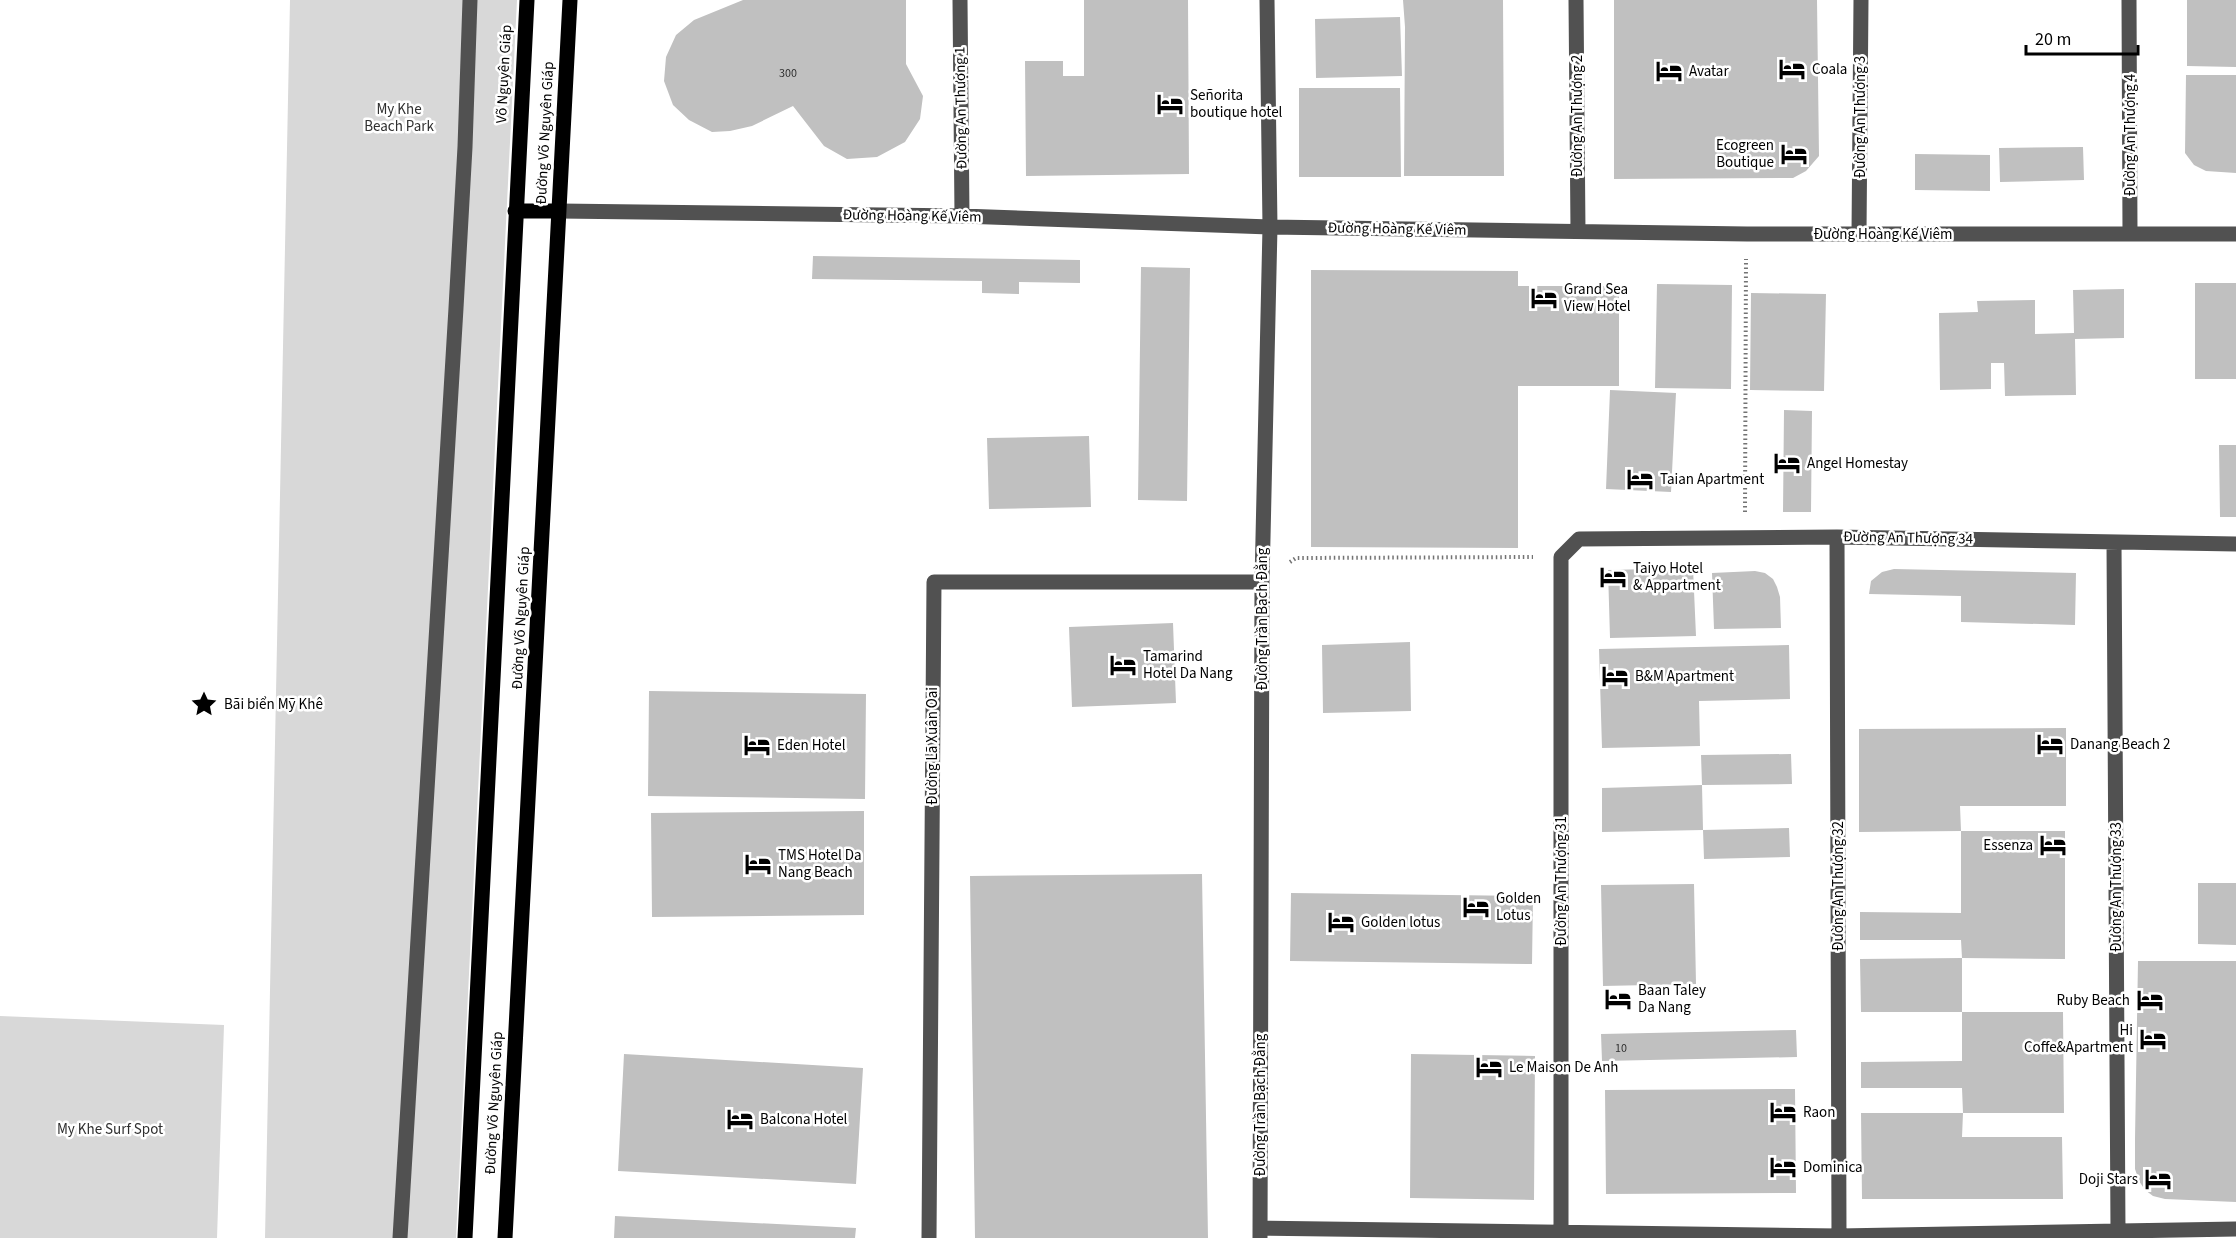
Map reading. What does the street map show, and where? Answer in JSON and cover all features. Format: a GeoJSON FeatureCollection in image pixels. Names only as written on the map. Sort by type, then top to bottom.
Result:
{"type":"FeatureCollection","features":[{"type":"Feature","properties":{"kind":"main road","name":"Võ Nguyên Giáp"},"geometry":{"type":"LineString","coordinates":[[518,149],[527,0]]}},
{"type":"Feature","properties":{"kind":"main road","name":"Đường Võ Nguyên Giáp"},"geometry":{"type":"LineString","coordinates":[[505,1238],[570,0]]}},
{"type":"Feature","properties":{"kind":"main road","name":"Đường Võ Nguyên Giáp"},"geometry":{"type":"LineString","coordinates":[[465,1238],[518,149]]}},
{"type":"Feature","properties":{"kind":"main road"},"geometry":{"type":"LineString","coordinates":[[515,211],[559,212]]}},
{"type":"Feature","properties":{"kind":"street"},"geometry":{"type":"LineString","coordinates":[[400,1238],[457,296],[470,0]]}},
{"type":"Feature","properties":{"kind":"street","name":"Đường An Thượng 1"},"geometry":{"type":"LineString","coordinates":[[960,0],[962,216]]}},
{"type":"Feature","properties":{"kind":"street","name":"Đường Trần Bạch Đằng"},"geometry":{"type":"LineString","coordinates":[[1260,1233],[1262,582],[1270,226],[1267,0]]}},
{"type":"Feature","properties":{"kind":"street","name":"Đường An Thượng 2"},"geometry":{"type":"LineString","coordinates":[[1576,0],[1578,231]]}},
{"type":"Feature","properties":{"kind":"street","name":"Đường An Thượng 3"},"geometry":{"type":"LineString","coordinates":[[1859,233],[1861,0]]}},
{"type":"Feature","properties":{"kind":"street","name":"Đường An Thượng 4"},"geometry":{"type":"LineString","coordinates":[[2129,0],[2130,234]]}},
{"type":"Feature","properties":{"kind":"street","name":"Đường Hoàng Kế Viêm"},"geometry":{"type":"LineString","coordinates":[[559,212],[962,216],[1270,226],[1746,234],[2236,234]]}},
{"type":"Feature","properties":{"kind":"street","name":"Đường An Thượng 34"},"geometry":{"type":"LineString","coordinates":[[1561,557],[1579,539],[1837,537],[2236,544]]}},
{"type":"Feature","properties":{"kind":"street","name":"Đường An Thượng 32"},"geometry":{"type":"LineString","coordinates":[[1837,537],[1839,1236]]}},
{"type":"Feature","properties":{"kind":"street","name":"Đường An Thượng 33"},"geometry":{"type":"LineString","coordinates":[[2114,543],[2118,1231]]}},
{"type":"Feature","properties":{"kind":"street","name":"Đường An Thượng 31"},"geometry":{"type":"LineString","coordinates":[[1561,557],[1561,1231]]}},
{"type":"Feature","properties":{"kind":"street","name":"Đường Lã Xuân Oai"},"geometry":{"type":"LineString","coordinates":[[928,1238],[934,582],[1262,582]]}},
{"type":"Feature","properties":{"kind":"street"},"geometry":{"type":"LineString","coordinates":[[1260,1233],[1561,1231],[1839,1236],[2236,1229]]}},
{"type":"Feature","properties":{"kind":"path"},"geometry":{"type":"LineString","coordinates":[[1745,537],[1746,234]]}},
{"type":"Feature","properties":{"kind":"path"},"geometry":{"type":"LineString","coordinates":[[1262,582],[1296,558],[1561,557]]}},
{"type":"Feature","properties":{"kind":"green space","name":"My Khe Beach Park"},"geometry":{"type":"Polygon","coordinates":[[[290,0],[517,0],[456,1238],[265,1238],[290,0]]]}},
{"type":"Feature","properties":{"kind":"green space","name":"My Khe Surf Spot"},"geometry":{"type":"Polygon","coordinates":[[[0,1016],[224,1025],[217,1238],[0,1238],[0,1016]]]}},
{"type":"Feature","properties":{"kind":"building"},"geometry":{"type":"Polygon","coordinates":[[[743,0],[906,0],[906,64],[923,96],[920,119],[905,142],[877,157],[847,159],[824,146],[793,106],[752,126],[730,131],[712,132],[689,120],[673,105],[664,81],[666,57],[676,35],[694,20],[743,0]]]}},
{"type":"Feature","properties":{"kind":"building"},"geometry":{"type":"Polygon","coordinates":[[[1084,0],[1188,0],[1189,174],[1026,176],[1025,61],[1063,61],[1063,76],[1084,76],[1084,0]]]}},
{"type":"Feature","properties":{"kind":"building"},"geometry":{"type":"Polygon","coordinates":[[[1403,0],[1503,0],[1504,176],[1404,176],[1405,27],[1403,0]]]}},
{"type":"Feature","properties":{"kind":"building"},"geometry":{"type":"Polygon","coordinates":[[[1614,0],[1817,0],[1819,156],[1806,171],[1793,178],[1614,179],[1614,0]]]}},
{"type":"Feature","properties":{"kind":"building"},"geometry":{"type":"Polygon","coordinates":[[[2187,0],[2236,0],[2236,67],[2187,66],[2187,0]]]}},
{"type":"Feature","properties":{"kind":"building"},"geometry":{"type":"Polygon","coordinates":[[[1400,17],[1402,76],[1316,78],[1315,19],[1400,17]]]}},
{"type":"Feature","properties":{"kind":"building"},"geometry":{"type":"Polygon","coordinates":[[[2186,75],[2236,75],[2236,173],[2206,171],[2194,165],[2185,153],[2186,75]]]}},
{"type":"Feature","properties":{"kind":"building"},"geometry":{"type":"Polygon","coordinates":[[[1299,88],[1400,88],[1401,177],[1299,177],[1299,88]]]}},
{"type":"Feature","properties":{"kind":"building"},"geometry":{"type":"Polygon","coordinates":[[[2083,147],[2084,180],[2000,182],[1999,148],[2083,147]]]}},
{"type":"Feature","properties":{"kind":"building"},"geometry":{"type":"Polygon","coordinates":[[[1915,154],[1990,155],[1990,191],[1915,190],[1915,154]]]}},
{"type":"Feature","properties":{"kind":"building"},"geometry":{"type":"Polygon","coordinates":[[[813,256],[1080,260],[1080,283],[1019,282],[1019,294],[982,293],[982,281],[812,279],[813,256]]]}},
{"type":"Feature","properties":{"kind":"building"},"geometry":{"type":"Polygon","coordinates":[[[1141,267],[1190,268],[1187,501],[1138,500],[1141,267]]]}},
{"type":"Feature","properties":{"kind":"building"},"geometry":{"type":"Polygon","coordinates":[[[1311,270],[1518,271],[1518,286],[1619,286],[1619,386],[1518,386],[1518,548],[1311,547],[1311,270]]]}},
{"type":"Feature","properties":{"kind":"building"},"geometry":{"type":"Polygon","coordinates":[[[2195,283],[2236,283],[2236,379],[2195,379],[2195,283]]]}},
{"type":"Feature","properties":{"kind":"building"},"geometry":{"type":"Polygon","coordinates":[[[1657,284],[1732,285],[1731,389],[1655,388],[1657,284]]]}},
{"type":"Feature","properties":{"kind":"building"},"geometry":{"type":"Polygon","coordinates":[[[2124,289],[2124,338],[2075,339],[2076,395],[2005,396],[2004,363],[1991,363],[1991,389],[1940,390],[1939,313],[1978,312],[1977,301],[2035,300],[2035,334],[2074,333],[2073,290],[2124,289]]]}},
{"type":"Feature","properties":{"kind":"building"},"geometry":{"type":"Polygon","coordinates":[[[1751,293],[1826,294],[1824,391],[1750,390],[1751,293]]]}},
{"type":"Feature","properties":{"kind":"building"},"geometry":{"type":"Polygon","coordinates":[[[1610,390],[1676,393],[1671,492],[1606,489],[1610,390]]]}},
{"type":"Feature","properties":{"kind":"building"},"geometry":{"type":"Polygon","coordinates":[[[1784,410],[1812,411],[1811,512],[1783,512],[1784,410]]]}},
{"type":"Feature","properties":{"kind":"building"},"geometry":{"type":"Polygon","coordinates":[[[1089,436],[1091,507],[989,509],[987,438],[1089,436]]]}},
{"type":"Feature","properties":{"kind":"building"},"geometry":{"type":"Polygon","coordinates":[[[2219,445],[2236,445],[2236,517],[2220,517],[2219,445]]]}},
{"type":"Feature","properties":{"kind":"building"},"geometry":{"type":"Polygon","coordinates":[[[1693,568],[1696,636],[1610,638],[1608,570],[1693,568]]]}},
{"type":"Feature","properties":{"kind":"building"},"geometry":{"type":"Polygon","coordinates":[[[1894,569],[2076,573],[2075,625],[1961,622],[1961,596],[1869,594],[1871,581],[1882,572],[1894,569]]]}},
{"type":"Feature","properties":{"kind":"building"},"geometry":{"type":"Polygon","coordinates":[[[1755,571],[1765,573],[1773,579],[1777,587],[1780,597],[1781,628],[1714,629],[1712,573],[1755,571]]]}},
{"type":"Feature","properties":{"kind":"building","name":"Tamarind Hotel Da Nang"},"geometry":{"type":"Polygon","coordinates":[[[1173,623],[1176,703],[1072,707],[1069,627],[1173,623]]]}},
{"type":"Feature","properties":{"kind":"building"},"geometry":{"type":"Polygon","coordinates":[[[1410,642],[1411,711],[1323,713],[1322,645],[1410,642]]]}},
{"type":"Feature","properties":{"kind":"building"},"geometry":{"type":"Polygon","coordinates":[[[1789,645],[1790,699],[1699,701],[1700,746],[1602,748],[1599,649],[1789,645]]]}},
{"type":"Feature","properties":{"kind":"building","name":"Eden Hotel"},"geometry":{"type":"Polygon","coordinates":[[[649,691],[866,694],[865,799],[648,796],[649,691]]]}},
{"type":"Feature","properties":{"kind":"building"},"geometry":{"type":"Polygon","coordinates":[[[2066,728],[2066,806],[1960,806],[1961,831],[1859,832],[1859,729],[2066,728]]]}},
{"type":"Feature","properties":{"kind":"building"},"geometry":{"type":"Polygon","coordinates":[[[1791,754],[1792,784],[1702,785],[1701,755],[1791,754]]]}},
{"type":"Feature","properties":{"kind":"building"},"geometry":{"type":"Polygon","coordinates":[[[1702,785],[1703,830],[1602,832],[1602,788],[1702,785]]]}},
{"type":"Feature","properties":{"kind":"building","name":"TMS Hotel Da Nang Beach"},"geometry":{"type":"Polygon","coordinates":[[[864,811],[864,915],[652,917],[651,813],[864,811]]]}},
{"type":"Feature","properties":{"kind":"building"},"geometry":{"type":"Polygon","coordinates":[[[1789,828],[1790,857],[1704,859],[1703,830],[1789,828]]]}},
{"type":"Feature","properties":{"kind":"building"},"geometry":{"type":"Polygon","coordinates":[[[1961,831],[2065,831],[2065,959],[1962,958],[1961,940],[1860,940],[1860,912],[1961,913],[1961,831]]]}},
{"type":"Feature","properties":{"kind":"building"},"geometry":{"type":"Polygon","coordinates":[[[1202,874],[1208,1238],[975,1238],[970,876],[1202,874]]]}},
{"type":"Feature","properties":{"kind":"building"},"geometry":{"type":"Polygon","coordinates":[[[2198,883],[2236,883],[2236,945],[2198,944],[2198,883]]]}},
{"type":"Feature","properties":{"kind":"building"},"geometry":{"type":"Polygon","coordinates":[[[1694,884],[1696,984],[1603,986],[1601,885],[1694,884]]]}},
{"type":"Feature","properties":{"kind":"building"},"geometry":{"type":"Polygon","coordinates":[[[1291,893],[1533,896],[1532,964],[1290,961],[1291,893]]]}},
{"type":"Feature","properties":{"kind":"building"},"geometry":{"type":"Polygon","coordinates":[[[1962,958],[1962,1012],[1861,1012],[1860,959],[1962,958]]]}},
{"type":"Feature","properties":{"kind":"building"},"geometry":{"type":"Polygon","coordinates":[[[2138,961],[2236,961],[2236,1202],[2165,1199],[2153,1196],[2139,1181],[2135,1169],[2138,961]]]}},
{"type":"Feature","properties":{"kind":"building"},"geometry":{"type":"Polygon","coordinates":[[[1962,1012],[2063,1012],[2064,1113],[1963,1113],[1962,1088],[1861,1088],[1861,1062],[1962,1061],[1962,1012]]]}},
{"type":"Feature","properties":{"kind":"building"},"geometry":{"type":"Polygon","coordinates":[[[1796,1030],[1797,1057],[1602,1061],[1601,1034],[1796,1030]]]}},
{"type":"Feature","properties":{"kind":"building","name":"Balcona Hotel"},"geometry":{"type":"Polygon","coordinates":[[[624,1054],[863,1068],[856,1184],[618,1171],[624,1054]]]}},
{"type":"Feature","properties":{"kind":"building"},"geometry":{"type":"Polygon","coordinates":[[[1411,1054],[1535,1056],[1534,1200],[1410,1198],[1411,1054]]]}},
{"type":"Feature","properties":{"kind":"building"},"geometry":{"type":"Polygon","coordinates":[[[1795,1089],[1796,1193],[1606,1194],[1605,1090],[1795,1089]]]}},
{"type":"Feature","properties":{"kind":"building"},"geometry":{"type":"Polygon","coordinates":[[[1861,1113],[1963,1113],[1962,1137],[2062,1137],[2063,1199],[1862,1199],[1861,1113]]]}},
{"type":"Feature","properties":{"kind":"building"},"geometry":{"type":"Polygon","coordinates":[[[615,1216],[856,1228],[855,1238],[614,1238],[615,1216]]]}},
{"type":"Feature","properties":{"kind":"place","name":"Coala"},"geometry":{"type":"Point","coordinates":[1792,69]}},
{"type":"Feature","properties":{"kind":"place","name":"Avatar"},"geometry":{"type":"Point","coordinates":[1669,71]}},
{"type":"Feature","properties":{"kind":"place","name":"Señorita boutique hotel"},"geometry":{"type":"Point","coordinates":[1170,104]}},
{"type":"Feature","properties":{"kind":"place","name":"Ecogreen Boutique"},"geometry":{"type":"Point","coordinates":[1794,154]}},
{"type":"Feature","properties":{"kind":"place","name":"Grand Sea View Hotel"},"geometry":{"type":"Point","coordinates":[1544,298]}},
{"type":"Feature","properties":{"kind":"place","name":"Angel Homestay"},"geometry":{"type":"Point","coordinates":[1787,463]}},
{"type":"Feature","properties":{"kind":"place","name":"Taian Apartment"},"geometry":{"type":"Point","coordinates":[1640,479]}},
{"type":"Feature","properties":{"kind":"place","name":"Taiyo Hotel & Appartment"},"geometry":{"type":"Point","coordinates":[1613,577]}},
{"type":"Feature","properties":{"kind":"place","name":"Tamarind Hotel Da Nang"},"geometry":{"type":"Point","coordinates":[1123,665]}},
{"type":"Feature","properties":{"kind":"place","name":"B&M Apartment"},"geometry":{"type":"Point","coordinates":[1615,676]}},
{"type":"Feature","properties":{"kind":"place","name":"Bãi biển Mỹ Khê"},"geometry":{"type":"Point","coordinates":[204,704]}},
{"type":"Feature","properties":{"kind":"place","name":"Danang Beach 2"},"geometry":{"type":"Point","coordinates":[2050,744]}},
{"type":"Feature","properties":{"kind":"place","name":"Eden Hotel"},"geometry":{"type":"Point","coordinates":[757,745]}},
{"type":"Feature","properties":{"kind":"place","name":"Essenza"},"geometry":{"type":"Point","coordinates":[2053,845]}},
{"type":"Feature","properties":{"kind":"place","name":"TMS Hotel Da Nang Beach"},"geometry":{"type":"Point","coordinates":[758,864]}},
{"type":"Feature","properties":{"kind":"place","name":"Golden Lotus"},"geometry":{"type":"Point","coordinates":[1476,907]}},
{"type":"Feature","properties":{"kind":"place","name":"Golden lotus"},"geometry":{"type":"Point","coordinates":[1341,922]}},
{"type":"Feature","properties":{"kind":"place","name":"Baan Taley Da Nang"},"geometry":{"type":"Point","coordinates":[1618,999]}},
{"type":"Feature","properties":{"kind":"place","name":"Ruby Beach"},"geometry":{"type":"Point","coordinates":[2150,1000]}},
{"type":"Feature","properties":{"kind":"place","name":"Hi Coffe&Apartment"},"geometry":{"type":"Point","coordinates":[2153,1039]}},
{"type":"Feature","properties":{"kind":"place","name":"Le Maison De Anh"},"geometry":{"type":"Point","coordinates":[1489,1067]}},
{"type":"Feature","properties":{"kind":"place","name":"Raon"},"geometry":{"type":"Point","coordinates":[1783,1112]}},
{"type":"Feature","properties":{"kind":"place","name":"Balcona Hotel"},"geometry":{"type":"Point","coordinates":[740,1119]}},
{"type":"Feature","properties":{"kind":"place","name":"Dominica"},"geometry":{"type":"Point","coordinates":[1783,1167]}},
{"type":"Feature","properties":{"kind":"place","name":"Doji Stars"},"geometry":{"type":"Point","coordinates":[2158,1179]}}]}
